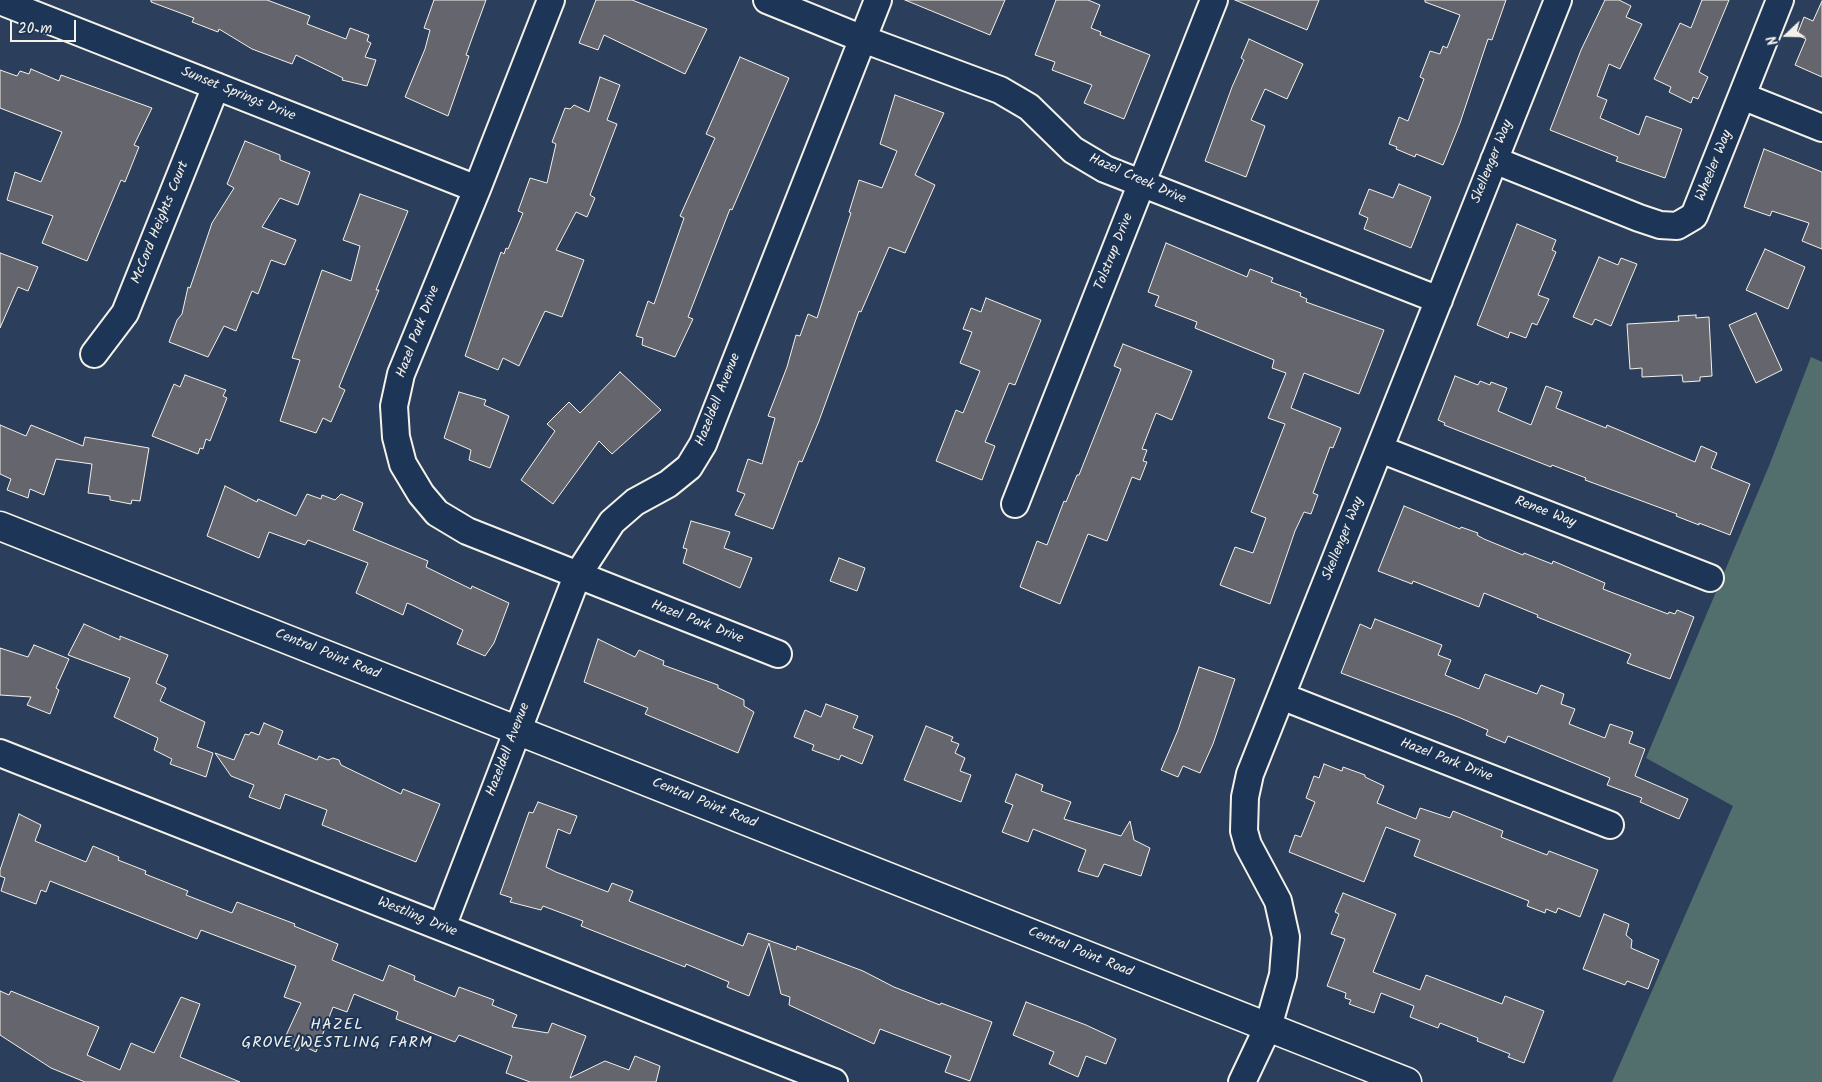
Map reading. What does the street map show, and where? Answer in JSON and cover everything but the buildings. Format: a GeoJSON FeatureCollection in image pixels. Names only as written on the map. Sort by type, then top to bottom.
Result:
{"type":"FeatureCollection","features":[{"type":"Feature","properties":{"kind":"street","name":"Hazel Park Drive"},"geometry":{"type":"LineString","coordinates":[[551,0],[477,189],[400,374],[394,406],[396,437],[403,464],[421,494],[437,513],[467,531],[778,654]]}},
{"type":"Feature","properties":{"kind":"street","name":"Hazel Creek Drive"},"geometry":{"type":"LineString","coordinates":[[767,0],[862,39],[1000,90],[1019,100],[1041,117],[1073,150],[1105,169],[1439,300]]}},
{"type":"Feature","properties":{"kind":"street","name":"Hazeldell Avenue"},"geometry":{"type":"LineString","coordinates":[[442,927],[577,576],[612,522],[635,502],[668,484],[689,467],[703,444],[878,0]]}},
{"type":"Feature","properties":{"kind":"street","name":"Tolstrup Drive"},"geometry":{"type":"LineString","coordinates":[[1015,504],[1214,0]]}},
{"type":"Feature","properties":{"kind":"street","name":"Skellenger Way"},"geometry":{"type":"LineString","coordinates":[[1242,1082],[1256,1057],[1268,1027],[1283,975],[1286,937],[1278,901],[1248,845],[1244,831],[1243,814],[1250,774],[1558,0]]}},
{"type":"Feature","properties":{"kind":"street","name":"Wheeler Way"},"geometry":{"type":"LineString","coordinates":[[1494,160],[1639,218],[1660,224],[1677,226],[1694,216],[1780,0]]}},
{"type":"Feature","properties":{"kind":"street","name":"Sunset Springs Drive"},"geometry":{"type":"LineString","coordinates":[[0,1],[477,189]]}},
{"type":"Feature","properties":{"kind":"street","name":"McCord Heights Court"},"geometry":{"type":"LineString","coordinates":[[94,354],[125,313],[216,86]]}},
{"type":"Feature","properties":{"kind":"street"},"geometry":{"type":"LineString","coordinates":[[1742,96],[1822,128]]}},
{"type":"Feature","properties":{"kind":"street","name":"Renee Way"},"geometry":{"type":"LineString","coordinates":[[1380,449],[1710,578]]}},
{"type":"Feature","properties":{"kind":"street","name":"Central Point Road"},"geometry":{"type":"LineString","coordinates":[[0,526],[1407,1082]]}},
{"type":"Feature","properties":{"kind":"street","name":"Hazel Park Drive"},"geometry":{"type":"LineString","coordinates":[[1282,696],[1610,825]]}},
{"type":"Feature","properties":{"kind":"street","name":"Westling Drive"},"geometry":{"type":"LineString","coordinates":[[0,753],[834,1082]]}},
{"type":"Feature","properties":{"kind":"green space"},"geometry":{"type":"Polygon","coordinates":[[[1811,357],[1822,362],[1822,1082],[1612,1082],[1733,806],[1646,758],[1769,466],[1811,357]]]}},
{"type":"Feature","properties":{"kind":"district","name":"HAZEL GROVE/WESTLING FARM"},"geometry":{"type":"Point","coordinates":[337,1035]}}]}
